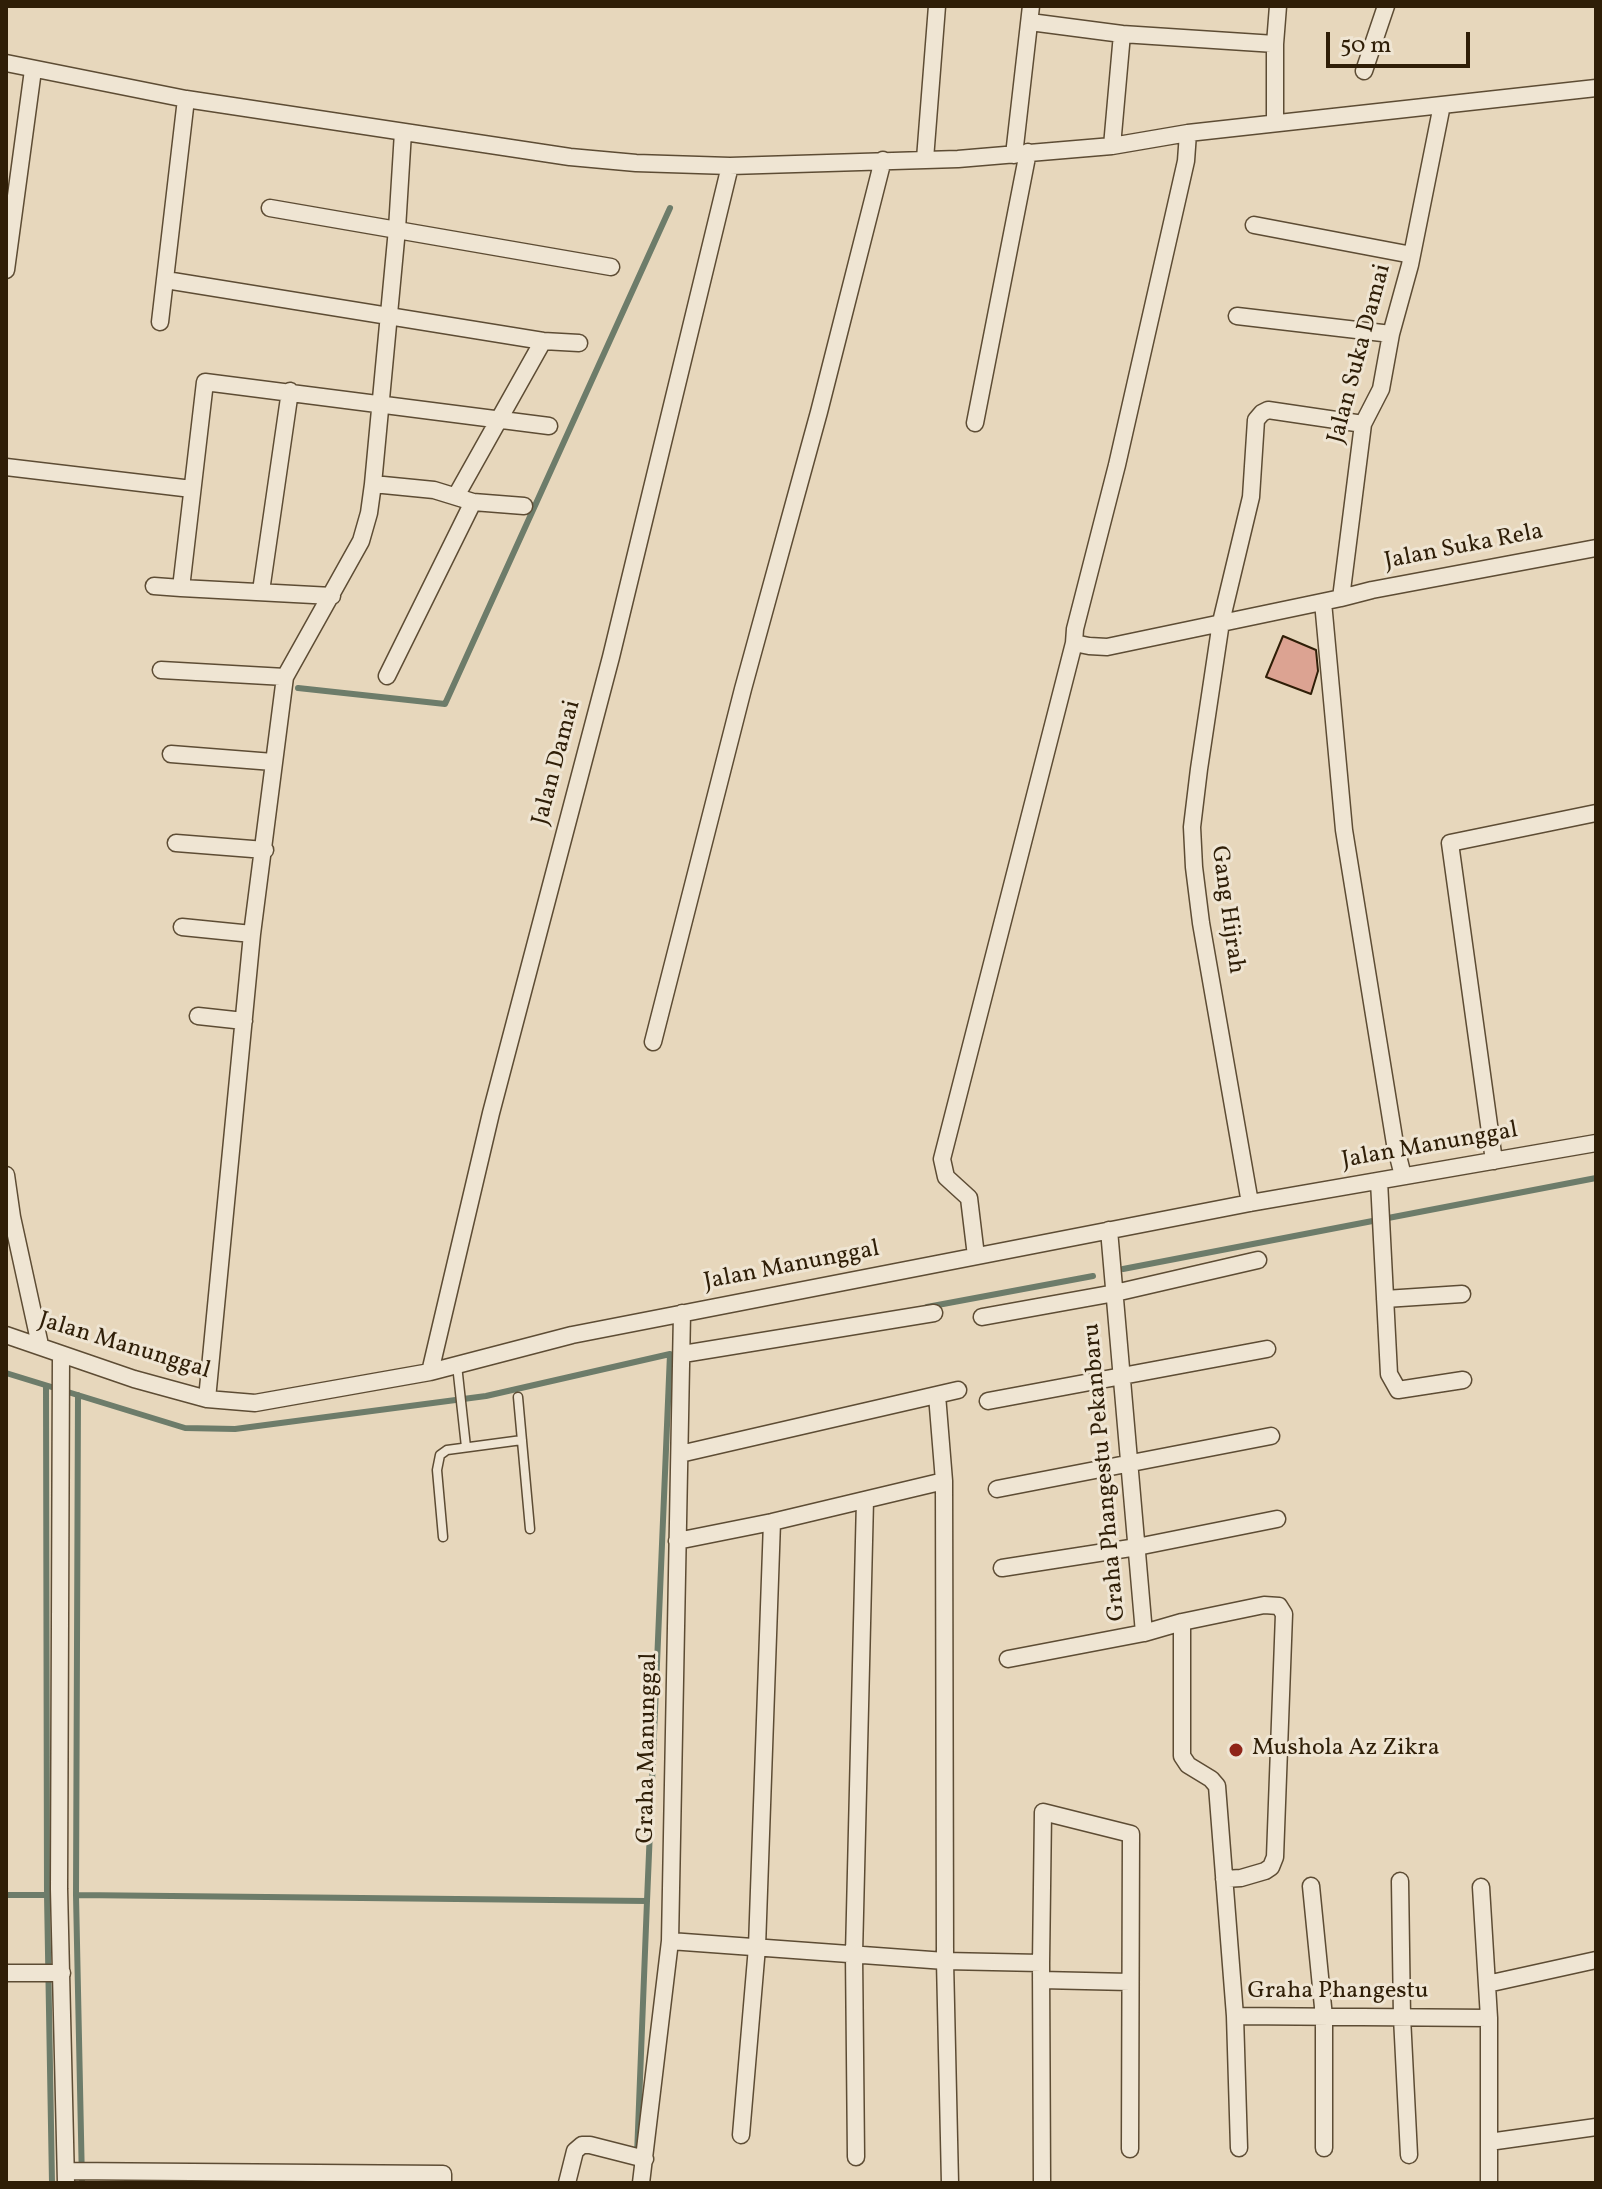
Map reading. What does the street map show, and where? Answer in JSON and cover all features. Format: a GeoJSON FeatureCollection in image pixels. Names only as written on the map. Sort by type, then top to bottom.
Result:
{"type":"FeatureCollection","features":[{"type":"Feature","properties":{"kind":"street"},"geometry":{"type":"LineString","coordinates":[[925,159],[937,6]]}},
{"type":"Feature","properties":{"kind":"street"},"geometry":{"type":"LineString","coordinates":[[1275,122],[1278,6]]}},
{"type":"Feature","properties":{"kind":"street"},"geometry":{"type":"LineString","coordinates":[[1364,71],[1386,6]]}},
{"type":"Feature","properties":{"kind":"street"},"geometry":{"type":"LineString","coordinates":[[975,423],[1021,154],[1031,14],[1122,34],[1275,44]]}},
{"type":"Feature","properties":{"kind":"street"},"geometry":{"type":"LineString","coordinates":[[1112,146],[1122,34]]}},
{"type":"Feature","properties":{"kind":"street"},"geometry":{"type":"LineString","coordinates":[[6,63],[186,99],[570,157],[730,166],[1021,154],[1112,146],[1275,122],[1596,88]]}},
{"type":"Feature","properties":{"kind":"street"},"geometry":{"type":"LineString","coordinates":[[6,270],[33,70]]}},
{"type":"Feature","properties":{"kind":"street"},"geometry":{"type":"LineString","coordinates":[[160,322],[186,99]]}},
{"type":"Feature","properties":{"kind":"street","name":"Jalan Suka Damai"},"geometry":{"type":"LineString","coordinates":[[1341,598],[1363,424],[1381,389],[1442,105]]}},
{"type":"Feature","properties":{"kind":"street"},"geometry":{"type":"LineString","coordinates":[[207,1399],[252,934],[285,677],[361,541],[369,513],[397,229],[403,132]]}},
{"type":"Feature","properties":{"kind":"street"},"geometry":{"type":"LineString","coordinates":[[976,1256],[969,1198],[946,1177],[942,1159],[1117,465],[1186,161],[1188,133]]}},
{"type":"Feature","properties":{"kind":"street"},"geometry":{"type":"LineString","coordinates":[[653,1042],[883,160]]}},
{"type":"Feature","properties":{"kind":"street","name":"Jalan Damai"},"geometry":{"type":"LineString","coordinates":[[430,1372],[491,1113],[607,672],[730,166]]}},
{"type":"Feature","properties":{"kind":"street"},"geometry":{"type":"LineString","coordinates":[[270,208],[611,267]]}},
{"type":"Feature","properties":{"kind":"street"},"geometry":{"type":"LineString","coordinates":[[1254,225],[1412,255]]}},
{"type":"Feature","properties":{"kind":"street"},"geometry":{"type":"LineString","coordinates":[[166,280],[543,341],[579,343]]}},
{"type":"Feature","properties":{"kind":"street"},"geometry":{"type":"LineString","coordinates":[[1237,316],[1391,334]]}},
{"type":"Feature","properties":{"kind":"street"},"geometry":{"type":"LineString","coordinates":[[456,496],[543,341]]}},
{"type":"Feature","properties":{"kind":"street"},"geometry":{"type":"LineString","coordinates":[[181,588],[205,382],[549,426]]}},
{"type":"Feature","properties":{"kind":"street"},"geometry":{"type":"LineString","coordinates":[[261,591],[290,391]]}},
{"type":"Feature","properties":{"kind":"street","name":"Gang Hijrah"},"geometry":{"type":"LineString","coordinates":[[1250,1203],[1194,867],[1192,827],[1221,622],[1251,497],[1256,420],[1268,410],[1363,424]]}},
{"type":"Feature","properties":{"kind":"street"},"geometry":{"type":"LineString","coordinates":[[6,467],[192,489]]}},
{"type":"Feature","properties":{"kind":"street"},"geometry":{"type":"LineString","coordinates":[[373,484],[434,490],[473,502],[524,506]]}},
{"type":"Feature","properties":{"kind":"street"},"geometry":{"type":"LineString","coordinates":[[387,676],[473,502]]}},
{"type":"Feature","properties":{"kind":"street","name":"Jalan Suka Rela"},"geometry":{"type":"LineString","coordinates":[[1341,598],[1596,548]]}},
{"type":"Feature","properties":{"kind":"street"},"geometry":{"type":"LineString","coordinates":[[154,586],[332,596]]}},
{"type":"Feature","properties":{"kind":"street"},"geometry":{"type":"LineString","coordinates":[[1074,643],[1107,647],[1341,598]]}},
{"type":"Feature","properties":{"kind":"street"},"geometry":{"type":"LineString","coordinates":[[1323,602],[1344,830],[1395,1144],[1403,1176]]}},
{"type":"Feature","properties":{"kind":"street"},"geometry":{"type":"LineString","coordinates":[[161,670],[285,677]]}},
{"type":"Feature","properties":{"kind":"street"},"geometry":{"type":"LineString","coordinates":[[171,754],[273,762]]}},
{"type":"Feature","properties":{"kind":"street"},"geometry":{"type":"LineString","coordinates":[[1494,1161],[1450,843],[1596,814]]}},
{"type":"Feature","properties":{"kind":"street"},"geometry":{"type":"LineString","coordinates":[[176,843],[265,850]]}},
{"type":"Feature","properties":{"kind":"street"},"geometry":{"type":"LineString","coordinates":[[182,927],[252,934]]}},
{"type":"Feature","properties":{"kind":"street"},"geometry":{"type":"LineString","coordinates":[[198,1016],[244,1021]]}},
{"type":"Feature","properties":{"kind":"street","name":"Jalan Manunggal"},"geometry":{"type":"LineString","coordinates":[[6,1335],[40,1345],[61,1358],[207,1399],[255,1403],[457,1368],[572,1335],[682,1316],[1109,1230],[1596,1143]]}},
{"type":"Feature","properties":{"kind":"street"},"geometry":{"type":"LineString","coordinates":[[6,1175],[40,1345]]}},
{"type":"Feature","properties":{"kind":"street"},"geometry":{"type":"LineString","coordinates":[[1379,1181],[1389,1374],[1398,1390],[1463,1380]]}},
{"type":"Feature","properties":{"kind":"street","name":"Graha Phangestu Pekanbaru"},"geometry":{"type":"LineString","coordinates":[[1109,1230],[1144,1633],[1264,1605],[1279,1606],[1284,1614],[1275,1857],[1271,1867],[1265,1871],[1224,1879]]}},
{"type":"Feature","properties":{"kind":"street"},"geometry":{"type":"LineString","coordinates":[[982,1317],[1258,1260]]}},
{"type":"Feature","properties":{"kind":"street"},"geometry":{"type":"LineString","coordinates":[[1385,1299],[1462,1294]]}},
{"type":"Feature","properties":{"kind":"street"},"geometry":{"type":"LineString","coordinates":[[683,1353],[934,1313]]}},
{"type":"Feature","properties":{"kind":"street","name":"Graha Manunggal"},"geometry":{"type":"LineString","coordinates":[[641,2183],[670,1941],[682,1316]]}},
{"type":"Feature","properties":{"kind":"street"},"geometry":{"type":"LineString","coordinates":[[988,1401],[1267,1349]]}},
{"type":"Feature","properties":{"kind":"street"},"geometry":{"type":"LineString","coordinates":[[61,1358],[59,1889],[68,2175],[91,2171],[245,2177],[443,2174],[443,2183]]}},
{"type":"Feature","properties":{"kind":"street"},"geometry":{"type":"LineString","coordinates":[[680,1454],[958,1390]]}},
{"type":"Feature","properties":{"kind":"street"},"geometry":{"type":"LineString","coordinates":[[937,1395],[944,1481],[945,1961],[950,2183]]}},
{"type":"Feature","properties":{"kind":"street"},"geometry":{"type":"LineString","coordinates":[[997,1489],[1271,1436]]}},
{"type":"Feature","properties":{"kind":"street"},"geometry":{"type":"LineString","coordinates":[[677,1541],[944,1481]]}},
{"type":"Feature","properties":{"kind":"street"},"geometry":{"type":"LineString","coordinates":[[856,2157],[854,1954],[865,1500]]}},
{"type":"Feature","properties":{"kind":"street"},"geometry":{"type":"LineString","coordinates":[[1002,1568],[1137,1547],[1277,1519]]}},
{"type":"Feature","properties":{"kind":"street"},"geometry":{"type":"LineString","coordinates":[[741,2135],[757,1947],[772,1522]]}},
{"type":"Feature","properties":{"kind":"street","name":"Graha Phangestu"},"geometry":{"type":"LineString","coordinates":[[1182,1622],[1182,1756],[1188,1765],[1217,1786],[1235,2016],[1489,2018]]}},
{"type":"Feature","properties":{"kind":"street"},"geometry":{"type":"LineString","coordinates":[[1008,1659],[1144,1633]]}},
{"type":"Feature","properties":{"kind":"street"},"geometry":{"type":"LineString","coordinates":[[1042,2183],[1043,1812],[1131,1834],[1130,2149]]}},
{"type":"Feature","properties":{"kind":"street"},"geometry":{"type":"LineString","coordinates":[[1400,1881],[1402,2017],[1409,2155]]}},
{"type":"Feature","properties":{"kind":"street"},"geometry":{"type":"LineString","coordinates":[[1311,1886],[1324,2017],[1324,2148]]}},
{"type":"Feature","properties":{"kind":"street"},"geometry":{"type":"LineString","coordinates":[[1481,1887],[1489,2018],[1489,2183]]}},
{"type":"Feature","properties":{"kind":"street"},"geometry":{"type":"LineString","coordinates":[[670,1941],[945,1961],[1130,1982]]}},
{"type":"Feature","properties":{"kind":"street"},"geometry":{"type":"LineString","coordinates":[[1487,1984],[1596,1960]]}},
{"type":"Feature","properties":{"kind":"street"},"geometry":{"type":"LineString","coordinates":[[6,1973],[62,1973]]}},
{"type":"Feature","properties":{"kind":"street"},"geometry":{"type":"LineString","coordinates":[[1235,2016],[1239,2148]]}},
{"type":"Feature","properties":{"kind":"street"},"geometry":{"type":"LineString","coordinates":[[1489,2142],[1596,2127]]}},
{"type":"Feature","properties":{"kind":"street"},"geometry":{"type":"LineString","coordinates":[[567,2183],[575,2151],[582,2145],[645,2159]]}},
{"type":"Feature","properties":{"kind":"lane"},"geometry":{"type":"LineString","coordinates":[[457,1368],[466,1447]]}},
{"type":"Feature","properties":{"kind":"lane"},"geometry":{"type":"LineString","coordinates":[[518,1397],[530,1529]]}},
{"type":"Feature","properties":{"kind":"lane"},"geometry":{"type":"LineString","coordinates":[[443,1537],[437,1463],[440,1455],[447,1450],[522,1440]]}},
{"type":"Feature","properties":{"kind":"building"},"geometry":{"type":"Polygon","coordinates":[[[1283,636],[1316,650],[1318,671],[1311,694],[1266,677],[1283,636]]]}},
{"type":"Feature","properties":{"kind":"waterway"},"geometry":{"type":"LineString","coordinates":[[298,688],[445,704],[670,208]]}},
{"type":"Feature","properties":{"kind":"waterway"},"geometry":{"type":"LineString","coordinates":[[1123,1269],[1596,1178]]}},
{"type":"Feature","properties":{"kind":"waterway"},"geometry":{"type":"LineString","coordinates":[[927,1307],[1093,1276]]}},
{"type":"Feature","properties":{"kind":"waterway"},"geometry":{"type":"LineString","coordinates":[[6,1373],[185,1428],[235,1429],[486,1396],[670,1354],[647,1901],[76,1895]]}},
{"type":"Feature","properties":{"kind":"waterway"},"geometry":{"type":"LineString","coordinates":[[46,1386],[47,1895],[52,2183]]}},
{"type":"Feature","properties":{"kind":"waterway"},"geometry":{"type":"LineString","coordinates":[[78,1395],[76,1895],[82,2183]]}},
{"type":"Feature","properties":{"kind":"waterway"},"geometry":{"type":"LineString","coordinates":[[6,1895],[47,1895]]}},
{"type":"Feature","properties":{"kind":"waterway"},"geometry":{"type":"LineString","coordinates":[[637,2155],[647,1901]]}},
{"type":"Feature","properties":{"kind":"place","name":"Mushola Az Zikra"},"geometry":{"type":"Point","coordinates":[1236,1750]}}]}
